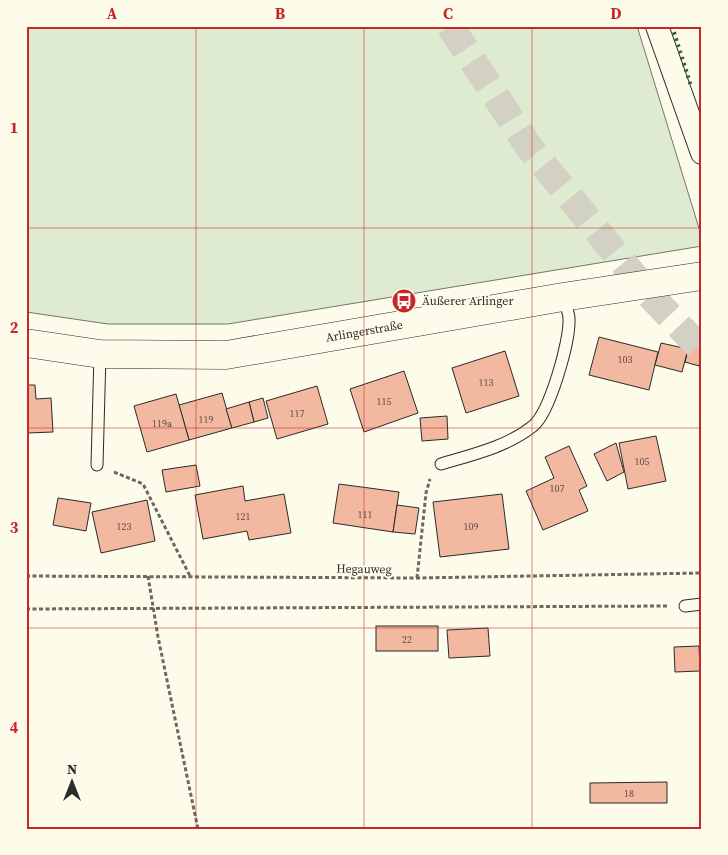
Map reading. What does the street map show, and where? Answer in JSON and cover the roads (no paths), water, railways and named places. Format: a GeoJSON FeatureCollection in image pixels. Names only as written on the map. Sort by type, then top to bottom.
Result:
{"type":"FeatureCollection","features":[{"type":"Feature","properties":{"kind":"main road","name":"Arlingerstraße"},"geometry":{"type":"LineString","coordinates":[[26,343],[100,354],[226,355],[563,297],[702,276]]}},
{"type":"Feature","properties":{"kind":"street"},"geometry":{"type":"LineString","coordinates":[[657,26],[702,154]]}},
{"type":"Feature","properties":{"kind":"lane"},"geometry":{"type":"LineString","coordinates":[[441,464],[498,446],[534,426],[548,402],[567,342],[569,318],[563,297]]}},
{"type":"Feature","properties":{"kind":"lane"},"geometry":{"type":"LineString","coordinates":[[97,465],[100,354]]}},
{"type":"Feature","properties":{"kind":"lane"},"geometry":{"type":"LineString","coordinates":[[685,606],[702,604]]}},
{"type":"Feature","properties":{"kind":"tunnel"},"geometry":{"type":"LineString","coordinates":[[450,26],[529,147],[647,292],[702,350]]}},
{"type":"Feature","properties":{"kind":"place","name":"Äußerer Arlinger"},"geometry":{"type":"Point","coordinates":[404,301]}}]}
